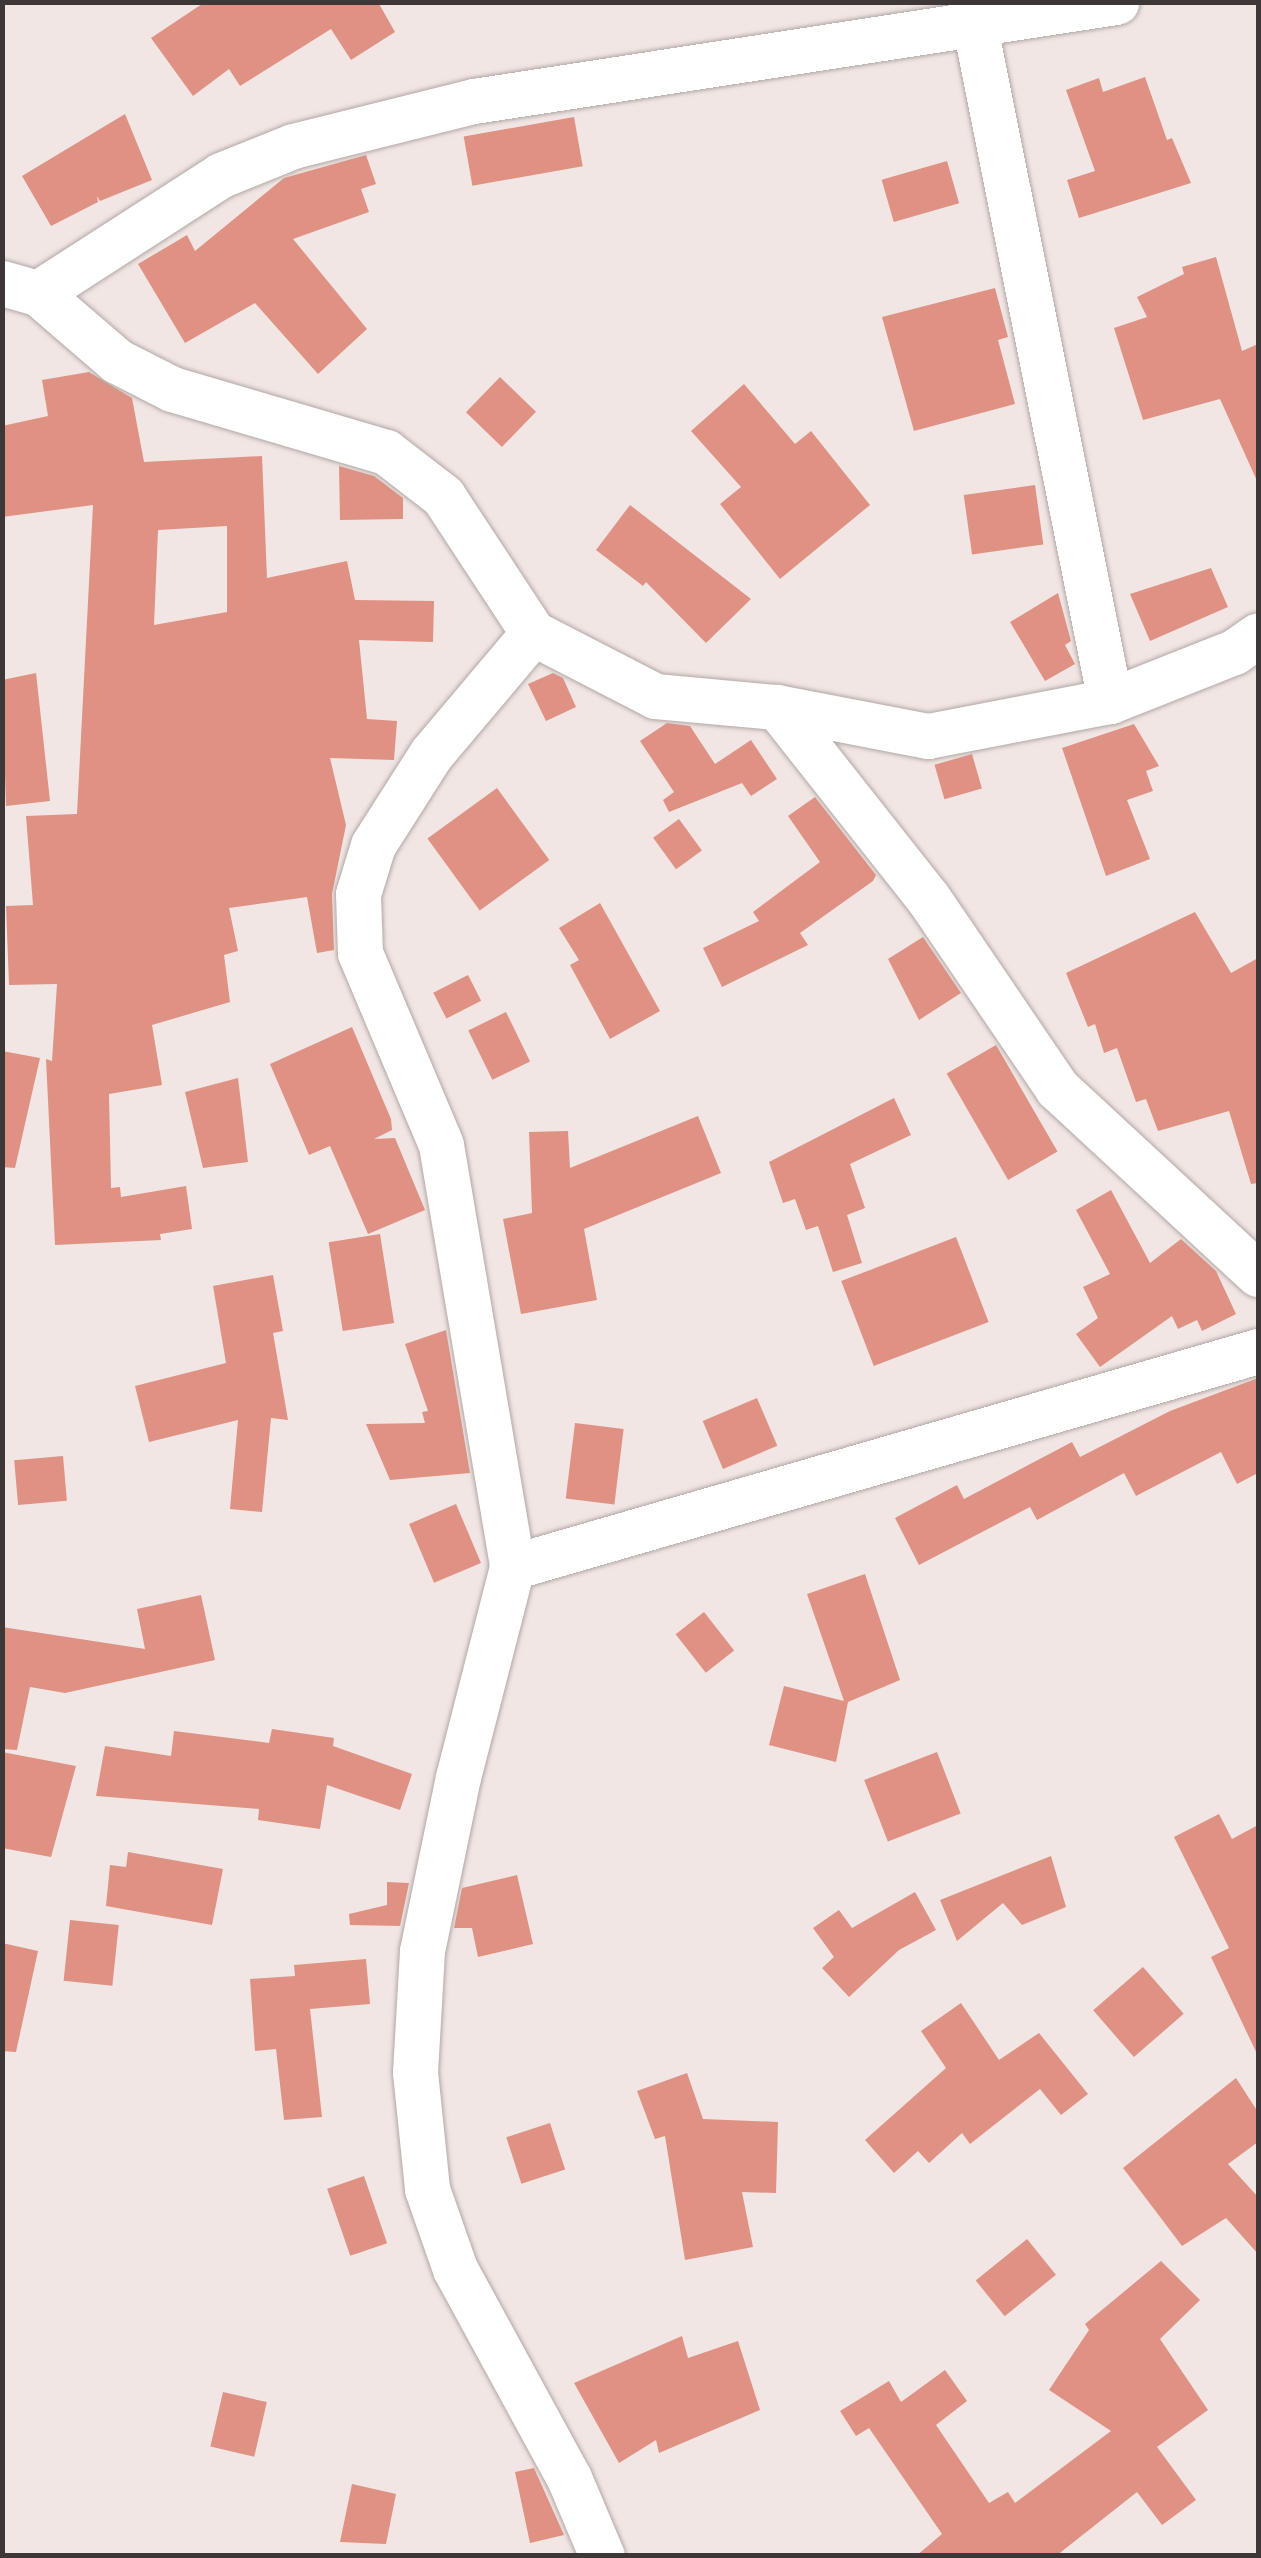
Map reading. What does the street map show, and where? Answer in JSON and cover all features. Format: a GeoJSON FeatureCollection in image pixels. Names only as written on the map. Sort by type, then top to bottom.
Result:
{"type":"FeatureCollection","features":[{"type":"Feature","properties":{"kind":"street"},"geometry":{"type":"LineString","coordinates":[[1116,2],[972,14],[474,101],[293,146],[221,175],[20,288],[118,361],[172,389],[386,452],[443,496],[533,633],[655,696],[777,706],[928,736],[1110,702],[1234,652],[1258,635]]}},
{"type":"Feature","properties":{"kind":"street"},"geometry":{"type":"LineString","coordinates":[[972,14],[1110,702]]}},
{"type":"Feature","properties":{"kind":"street"},"geometry":{"type":"LineString","coordinates":[[533,633],[432,754],[373,845],[358,894],[360,953],[441,1145],[512,1567],[458,1777],[422,1951],[417,2092],[427,2188],[454,2269],[569,2478],[602,2556]]}},
{"type":"Feature","properties":{"kind":"street"},"geometry":{"type":"LineString","coordinates":[[777,706],[928,898],[1057,1088],[1258,1274]]}},
{"type":"Feature","properties":{"kind":"street"},"geometry":{"type":"LineString","coordinates":[[512,1567],[1258,1352]]}},
{"type":"Feature","properties":{"kind":"building"},"geometry":{"type":"Polygon","coordinates":[[[205,2],[378,2],[395,32],[351,60],[331,29],[240,86],[229,69],[193,96],[151,38],[205,2]]]}},
{"type":"Feature","properties":{"kind":"building"},"geometry":{"type":"Polygon","coordinates":[[[1145,77],[1167,140],[1172,138],[1191,183],[1079,218],[1067,180],[1095,171],[1066,90],[1099,78],[1103,92],[1145,77]]]}},
{"type":"Feature","properties":{"kind":"building"},"geometry":{"type":"Polygon","coordinates":[[[125,114],[152,180],[100,201],[97,196],[98,202],[51,226],[22,176],[125,114]]]}},
{"type":"Feature","properties":{"kind":"building"},"geometry":{"type":"Polygon","coordinates":[[[574,117],[583,166],[472,186],[464,136],[574,117]]]}},
{"type":"Feature","properties":{"kind":"building"},"geometry":{"type":"Polygon","coordinates":[[[366,155],[376,184],[361,189],[369,212],[293,239],[367,329],[318,374],[255,303],[185,343],[138,264],[187,235],[195,251],[284,178],[366,155]]]}},
{"type":"Feature","properties":{"kind":"building"},"geometry":{"type":"Polygon","coordinates":[[[947,161],[959,203],[894,222],[882,180],[947,161]]]}},
{"type":"Feature","properties":{"kind":"building"},"geometry":{"type":"Polygon","coordinates":[[[1216,257],[1242,351],[1258,344],[1258,483],[1220,399],[1143,420],[1114,328],[1147,317],[1137,297],[1184,274],[1182,267],[1216,257]]]}},
{"type":"Feature","properties":{"kind":"building"},"geometry":{"type":"Polygon","coordinates":[[[995,288],[1008,337],[998,340],[1015,404],[914,431],[882,317],[995,288]]]}},
{"type":"Feature","properties":{"kind":"building"},"geometry":{"type":"Polygon","coordinates":[[[89,372],[132,398],[144,462],[262,456],[267,578],[347,561],[355,600],[434,601],[433,642],[359,640],[367,719],[397,721],[394,760],[330,758],[346,825],[332,894],[334,950],[317,953],[307,897],[229,908],[238,951],[224,955],[230,1002],[152,1025],[162,1085],[109,1094],[111,1188],[120,1187],[121,1197],[186,1186],[192,1229],[160,1234],[161,1240],[55,1245],[46,1059],[52,1061],[57,984],[9,985],[6,906],[33,905],[26,816],[77,814],[93,505],[2,517],[2,426],[48,416],[42,380],[89,372]],[[227,526],[158,530],[154,625],[227,612],[227,526]]]}},
{"type":"Feature","properties":{"kind":"building"},"geometry":{"type":"Polygon","coordinates":[[[500,377],[536,412],[502,447],[466,412],[500,377]]]}},
{"type":"Feature","properties":{"kind":"building"},"geometry":{"type":"Polygon","coordinates":[[[744,384],[795,444],[811,431],[870,505],[780,579],[720,504],[741,487],[691,431],[744,384]]]}},
{"type":"Feature","properties":{"kind":"building"},"geometry":{"type":"Polygon","coordinates":[[[339,466],[374,476],[403,498],[403,519],[340,520],[339,466]]]}},
{"type":"Feature","properties":{"kind":"building"},"geometry":{"type":"Polygon","coordinates":[[[1035,485],[1043,544],[972,554],[964,495],[1035,485]]]}},
{"type":"Feature","properties":{"kind":"building"},"geometry":{"type":"Polygon","coordinates":[[[630,505],[751,599],[706,643],[646,582],[643,586],[596,550],[630,505]]]}},
{"type":"Feature","properties":{"kind":"building"},"geometry":{"type":"Polygon","coordinates":[[[1211,568],[1228,607],[1150,641],[1130,594],[1211,568]]]}},
{"type":"Feature","properties":{"kind":"building"},"geometry":{"type":"Polygon","coordinates":[[[1058,593],[1071,641],[1065,645],[1075,664],[1045,681],[1010,622],[1058,593]]]}},
{"type":"Feature","properties":{"kind":"building"},"geometry":{"type":"Polygon","coordinates":[[[36,673],[50,801],[6,806],[2,680],[36,673]]]}},
{"type":"Feature","properties":{"kind":"building"},"geometry":{"type":"Polygon","coordinates":[[[553,673],[563,678],[576,707],[546,721],[528,684],[553,673]]]}},
{"type":"Feature","properties":{"kind":"building"},"geometry":{"type":"Polygon","coordinates":[[[667,723],[690,726],[715,764],[751,740],[777,779],[751,796],[742,783],[669,812],[663,800],[674,792],[640,741],[667,723]]]}},
{"type":"Feature","properties":{"kind":"building"},"geometry":{"type":"Polygon","coordinates":[[[1134,724],[1159,766],[1146,771],[1153,791],[1127,800],[1150,859],[1106,876],[1062,748],[1134,724]]]}},
{"type":"Feature","properties":{"kind":"building"},"geometry":{"type":"Polygon","coordinates":[[[972,754],[982,789],[944,799],[935,765],[972,754]]]}},
{"type":"Feature","properties":{"kind":"building"},"geometry":{"type":"Polygon","coordinates":[[[497,788],[549,860],[480,911],[427,839],[497,788]]]}},
{"type":"Feature","properties":{"kind":"building"},"geometry":{"type":"Polygon","coordinates":[[[815,797],[876,875],[800,933],[808,945],[722,987],[703,948],[759,921],[753,912],[820,862],[788,816],[815,797]]]}},
{"type":"Feature","properties":{"kind":"building"},"geometry":{"type":"Polygon","coordinates":[[[679,819],[702,851],[676,869],[653,838],[679,819]]]}},
{"type":"Feature","properties":{"kind":"building"},"geometry":{"type":"Polygon","coordinates":[[[600,903],[660,1011],[610,1039],[570,965],[579,960],[559,928],[600,903]]]}},
{"type":"Feature","properties":{"kind":"building"},"geometry":{"type":"Polygon","coordinates":[[[1195,912],[1231,973],[1258,958],[1258,1183],[1251,1184],[1229,1111],[1158,1131],[1146,1099],[1136,1102],[1117,1048],[1104,1053],[1095,1024],[1088,1027],[1066,973],[1195,912]]]}},
{"type":"Feature","properties":{"kind":"building"},"geometry":{"type":"Polygon","coordinates":[[[923,937],[961,993],[919,1020],[888,959],[923,937]]]}},
{"type":"Feature","properties":{"kind":"building"},"geometry":{"type":"Polygon","coordinates":[[[468,975],[481,1001],[446,1019],[433,993],[468,975]]]}},
{"type":"Feature","properties":{"kind":"building"},"geometry":{"type":"Polygon","coordinates":[[[506,1012],[530,1061],[492,1080],[468,1030],[506,1012]]]}},
{"type":"Feature","properties":{"kind":"building"},"geometry":{"type":"Polygon","coordinates":[[[352,1027],[391,1119],[392,1130],[374,1139],[395,1138],[425,1210],[368,1234],[330,1146],[309,1155],[270,1064],[352,1027]]]}},
{"type":"Feature","properties":{"kind":"building"},"geometry":{"type":"Polygon","coordinates":[[[996,1045],[1058,1152],[1008,1180],[947,1074],[996,1045]]]}},
{"type":"Feature","properties":{"kind":"building"},"geometry":{"type":"Polygon","coordinates":[[[2,1051],[40,1058],[15,1168],[2,1167],[2,1051]]]}},
{"type":"Feature","properties":{"kind":"building"},"geometry":{"type":"Polygon","coordinates":[[[238,1078],[248,1162],[203,1168],[185,1092],[238,1078]]]}},
{"type":"Feature","properties":{"kind":"building"},"geometry":{"type":"Polygon","coordinates":[[[894,1098],[911,1135],[850,1164],[865,1208],[847,1215],[862,1263],[833,1272],[818,1226],[806,1230],[795,1199],[783,1203],[769,1162],[894,1098]]]}},
{"type":"Feature","properties":{"kind":"building"},"geometry":{"type":"Polygon","coordinates":[[[698,1116],[721,1173],[584,1229],[597,1300],[521,1314],[503,1219],[532,1213],[529,1132],[568,1131],[570,1168],[698,1116]]]}},
{"type":"Feature","properties":{"kind":"building"},"geometry":{"type":"Polygon","coordinates":[[[1111,1190],[1150,1263],[1181,1239],[1216,1271],[1236,1314],[1202,1331],[1197,1320],[1178,1329],[1172,1316],[1100,1367],[1076,1334],[1098,1318],[1083,1287],[1110,1274],[1076,1210],[1111,1190]]]}},
{"type":"Feature","properties":{"kind":"building"},"geometry":{"type":"Polygon","coordinates":[[[380,1234],[394,1323],[343,1331],[329,1242],[380,1234]]]}},
{"type":"Feature","properties":{"kind":"building"},"geometry":{"type":"Polygon","coordinates":[[[956,1237],[989,1322],[874,1366],[841,1281],[956,1237]]]}},
{"type":"Feature","properties":{"kind":"building"},"geometry":{"type":"Polygon","coordinates":[[[273,1275],[283,1331],[273,1333],[288,1420],[271,1418],[262,1512],[230,1509],[238,1420],[149,1442],[135,1386],[226,1363],[213,1286],[273,1275]]]}},
{"type":"Feature","properties":{"kind":"building"},"geometry":{"type":"Polygon","coordinates":[[[446,1330],[470,1473],[390,1480],[366,1424],[425,1423],[422,1412],[428,1411],[405,1344],[446,1330]]]}},
{"type":"Feature","properties":{"kind":"building"},"geometry":{"type":"Polygon","coordinates":[[[1258,1378],[1258,1473],[1237,1484],[1221,1452],[1136,1496],[1124,1473],[1037,1520],[1030,1507],[919,1565],[895,1518],[957,1485],[964,1499],[1072,1442],[1080,1457],[1170,1411],[1258,1378]]]}},
{"type":"Feature","properties":{"kind":"building"},"geometry":{"type":"Polygon","coordinates":[[[757,1398],[777,1446],[723,1469],[703,1421],[757,1398]]]}},
{"type":"Feature","properties":{"kind":"building"},"geometry":{"type":"Polygon","coordinates":[[[575,1423],[624,1429],[614,1504],[566,1498],[575,1423]]]}},
{"type":"Feature","properties":{"kind":"building"},"geometry":{"type":"Polygon","coordinates":[[[63,1456],[67,1501],[18,1505],[14,1460],[63,1456]]]}},
{"type":"Feature","properties":{"kind":"building"},"geometry":{"type":"Polygon","coordinates":[[[456,1504],[481,1563],[434,1583],[409,1524],[456,1504]]]}},
{"type":"Feature","properties":{"kind":"building"},"geometry":{"type":"Polygon","coordinates":[[[865,1574],[900,1680],[848,1702],[836,1762],[769,1745],[784,1686],[844,1701],[807,1594],[865,1574]]]}},
{"type":"Feature","properties":{"kind":"building"},"geometry":{"type":"Polygon","coordinates":[[[201,1595],[215,1660],[65,1693],[30,1687],[17,1750],[2,1749],[2,1627],[145,1649],[137,1609],[201,1595]]]}},
{"type":"Feature","properties":{"kind":"building"},"geometry":{"type":"Polygon","coordinates":[[[704,1612],[734,1651],[706,1673],[676,1634],[704,1612]]]}},
{"type":"Feature","properties":{"kind":"building"},"geometry":{"type":"Polygon","coordinates":[[[272,1729],[334,1738],[333,1746],[412,1774],[400,1810],[327,1785],[320,1829],[258,1820],[259,1809],[96,1796],[105,1746],[171,1756],[174,1731],[269,1743],[272,1729]]]}},
{"type":"Feature","properties":{"kind":"building"},"geometry":{"type":"Polygon","coordinates":[[[2,1752],[76,1766],[51,1857],[2,1848],[2,1752]]]}},
{"type":"Feature","properties":{"kind":"building"},"geometry":{"type":"Polygon","coordinates":[[[937,1752],[961,1814],[888,1842],[864,1780],[937,1752]]]}},
{"type":"Feature","properties":{"kind":"building"},"geometry":{"type":"Polygon","coordinates":[[[1219,1814],[1232,1839],[1258,1825],[1258,2056],[1211,1957],[1229,1948],[1174,1837],[1219,1814]]]}},
{"type":"Feature","properties":{"kind":"building"},"geometry":{"type":"Polygon","coordinates":[[[128,1852],[223,1869],[212,1925],[106,1906],[110,1865],[126,1867],[128,1852]]]}},
{"type":"Feature","properties":{"kind":"building"},"geometry":{"type":"Polygon","coordinates":[[[1051,1856],[1066,1907],[1022,1925],[1003,1903],[957,1941],[940,1900],[1051,1856]]]}},
{"type":"Feature","properties":{"kind":"building"},"geometry":{"type":"Polygon","coordinates":[[[517,1875],[533,1944],[478,1957],[472,1928],[454,1928],[462,1888],[517,1875]]]}},
{"type":"Feature","properties":{"kind":"building"},"geometry":{"type":"Polygon","coordinates":[[[387,1882],[409,1883],[400,1926],[350,1925],[349,1914],[387,1905],[387,1882]]]}},
{"type":"Feature","properties":{"kind":"building"},"geometry":{"type":"Polygon","coordinates":[[[915,1892],[936,1930],[899,1950],[849,1997],[822,1968],[834,1957],[813,1928],[839,1910],[852,1928],[915,1892]]]}},
{"type":"Feature","properties":{"kind":"building"},"geometry":{"type":"Polygon","coordinates":[[[70,1920],[119,1925],[112,1986],[64,1981],[70,1920]]]}},
{"type":"Feature","properties":{"kind":"building"},"geometry":{"type":"Polygon","coordinates":[[[2,1943],[38,1951],[16,2052],[2,2051],[2,1943]]]}},
{"type":"Feature","properties":{"kind":"building"},"geometry":{"type":"Polygon","coordinates":[[[366,1959],[370,2004],[310,2009],[322,2117],[284,2120],[276,2049],[255,2051],[250,1979],[295,1976],[294,1965],[366,1959]]]}},
{"type":"Feature","properties":{"kind":"building"},"geometry":{"type":"Polygon","coordinates":[[[1143,1967],[1184,2014],[1134,2057],[1093,2010],[1143,1967]]]}},
{"type":"Feature","properties":{"kind":"building"},"geometry":{"type":"Polygon","coordinates":[[[961,2003],[999,2060],[1039,2033],[1088,2094],[1061,2115],[1040,2089],[970,2144],[962,2133],[929,2163],[918,2151],[894,2173],[865,2140],[946,2068],[921,2031],[961,2003]]]}},
{"type":"Feature","properties":{"kind":"building"},"geometry":{"type":"Polygon","coordinates":[[[687,2073],[703,2119],[778,2122],[776,2193],[742,2192],[753,2247],[685,2260],[665,2136],[655,2139],[637,2091],[687,2073]]]}},
{"type":"Feature","properties":{"kind":"building"},"geometry":{"type":"Polygon","coordinates":[[[1236,2078],[1258,2112],[1258,2142],[1228,2164],[1258,2197],[1258,2254],[1226,2218],[1182,2246],[1123,2168],[1236,2078]]]}},
{"type":"Feature","properties":{"kind":"building"},"geometry":{"type":"Polygon","coordinates":[[[550,2123],[565,2170],[521,2184],[506,2137],[550,2123]]]}},
{"type":"Feature","properties":{"kind":"building"},"geometry":{"type":"Polygon","coordinates":[[[364,2176],[387,2243],[350,2256],[327,2189],[364,2176]]]}},
{"type":"Feature","properties":{"kind":"building"},"geometry":{"type":"Polygon","coordinates":[[[1027,2239],[1056,2275],[1005,2316],[976,2281],[1027,2239]]]}},
{"type":"Feature","properties":{"kind":"building"},"geometry":{"type":"Polygon","coordinates":[[[1161,2261],[1200,2300],[1160,2339],[1208,2410],[1157,2447],[1196,2500],[1162,2525],[1137,2492],[1056,2556],[916,2556],[942,2534],[869,2428],[856,2436],[840,2411],[889,2381],[901,2402],[945,2370],[967,2401],[936,2425],[989,2503],[1008,2492],[1015,2503],[1111,2431],[1049,2390],[1089,2330],[1085,2324],[1161,2261]]]}},
{"type":"Feature","properties":{"kind":"building"},"geometry":{"type":"Polygon","coordinates":[[[682,2336],[688,2358],[738,2341],[760,2410],[659,2453],[656,2440],[619,2463],[574,2383],[682,2336]]]}},
{"type":"Feature","properties":{"kind":"building"},"geometry":{"type":"Polygon","coordinates":[[[223,2392],[267,2402],[254,2457],[210,2447],[223,2392]]]}},
{"type":"Feature","properties":{"kind":"building"},"geometry":{"type":"Polygon","coordinates":[[[534,2468],[564,2535],[530,2543],[515,2472],[534,2468]]]}},
{"type":"Feature","properties":{"kind":"building"},"geometry":{"type":"Polygon","coordinates":[[[352,2484],[396,2494],[386,2544],[340,2542],[352,2484]]]}}]}
